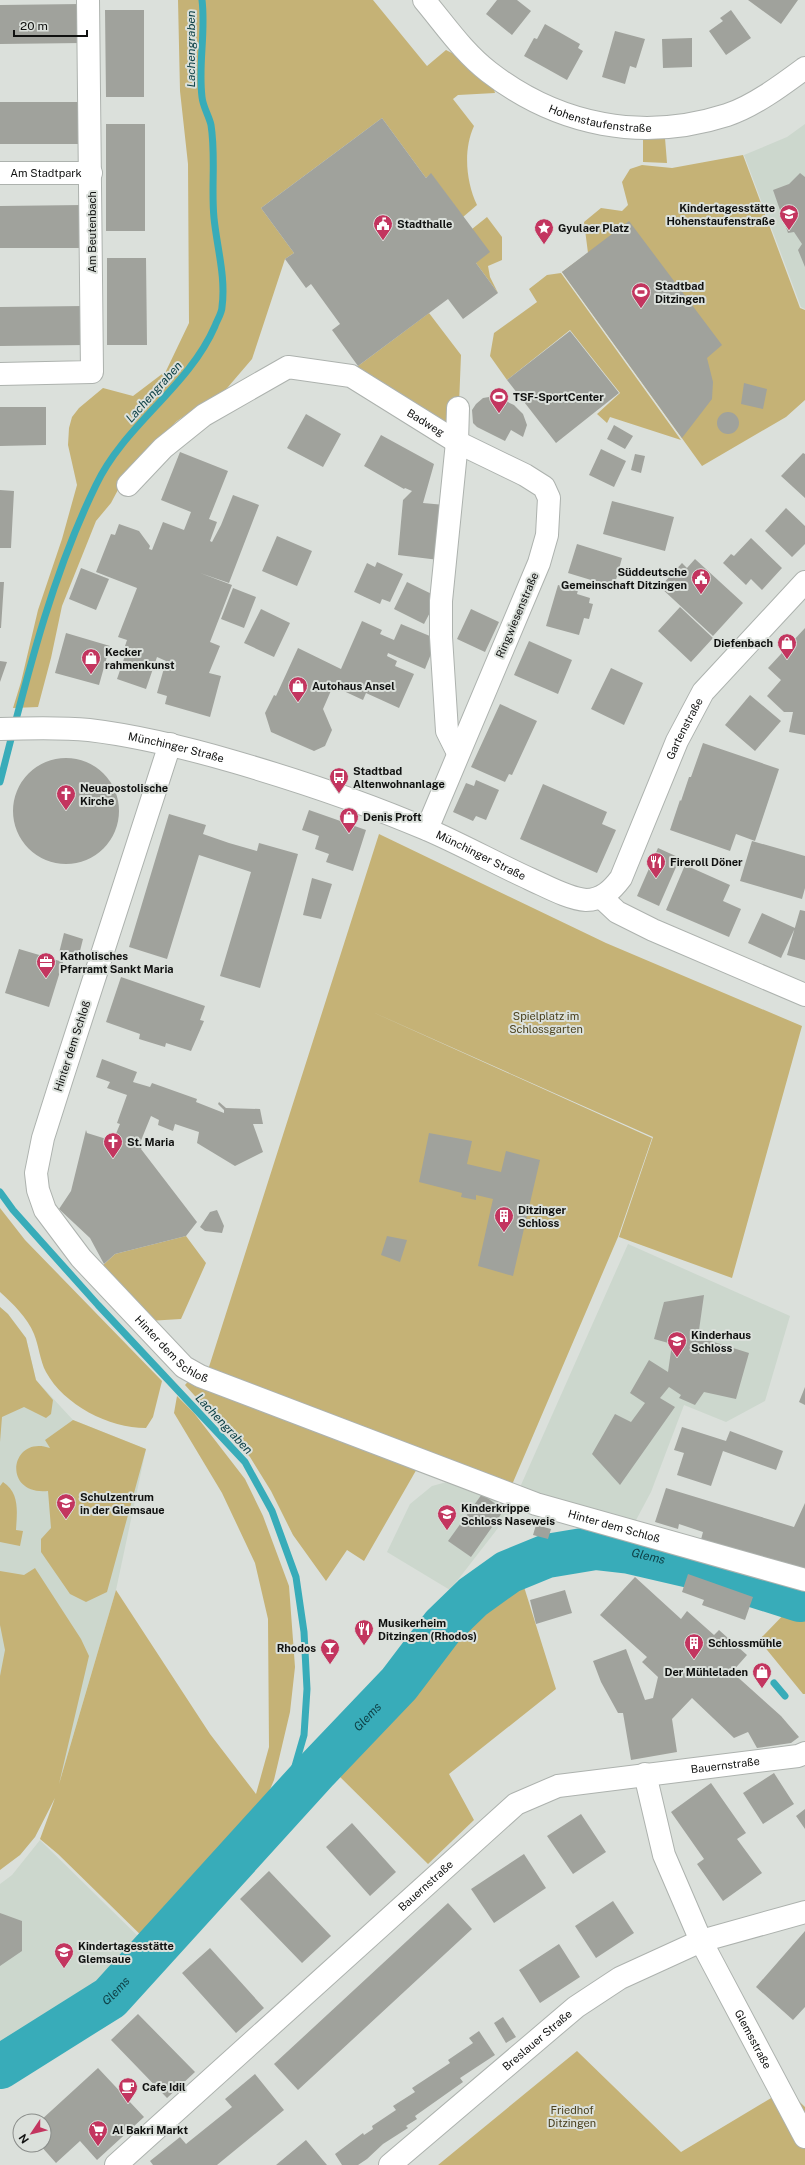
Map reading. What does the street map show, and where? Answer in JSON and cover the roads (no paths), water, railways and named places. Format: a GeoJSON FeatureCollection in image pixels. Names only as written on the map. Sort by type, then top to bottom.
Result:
{"type":"FeatureCollection","features":[{"type":"Feature","properties":{"kind":"street","name":"Am Beutenbach"},"geometry":{"type":"LineString","coordinates":[[0,374],[92,372],[88,0]]}},
{"type":"Feature","properties":{"kind":"street","name":"Hohenstaufenstraße"},"geometry":{"type":"LineString","coordinates":[[427,1],[459,44],[488,72],[541,104],[597,124],[650,129],[683,125],[728,114],[776,89],[805,68]]}},
{"type":"Feature","properties":{"kind":"street","name":"Am Stadtpark"},"geometry":{"type":"LineString","coordinates":[[0,173],[91,173]]}},
{"type":"Feature","properties":{"kind":"street","name":"Badweg"},"geometry":{"type":"LineString","coordinates":[[128,485],[163,448],[204,415],[288,367],[351,376],[457,442],[444,567],[441,637],[446,730],[458,753]]}},
{"type":"Feature","properties":{"kind":"street"},"geometry":{"type":"LineString","coordinates":[[457,442],[458,408]]}},
{"type":"Feature","properties":{"kind":"street","name":"Ringwiesenstraße"},"geometry":{"type":"LineString","coordinates":[[427,829],[539,563],[546,535],[549,498],[544,487],[525,475],[457,442]]}},
{"type":"Feature","properties":{"kind":"street","name":"Gartenstraße"},"geometry":{"type":"LineString","coordinates":[[601,897],[612,890],[621,878],[677,741],[703,692],[805,582]]}},
{"type":"Feature","properties":{"kind":"street","name":"Münchinger Straße"},"geometry":{"type":"LineString","coordinates":[[0,729],[39,728],[88,730],[170,744],[305,782],[427,829],[555,891],[586,900],[601,897]]}},
{"type":"Feature","properties":{"kind":"street","name":"Hinter dem Schloß"},"geometry":{"type":"LineString","coordinates":[[170,744],[43,1138],[36,1173],[38,1190],[45,1210],[81,1258],[184,1367],[200,1376],[536,1504],[805,1580]]}},
{"type":"Feature","properties":{"kind":"street"},"geometry":{"type":"LineString","coordinates":[[601,897],[617,912],[653,930],[805,995]]}},
{"type":"Feature","properties":{"kind":"street","name":"Bauernstraße"},"geometry":{"type":"LineString","coordinates":[[125,2162],[516,1804],[558,1786],[798,1756],[805,1753]]}},
{"type":"Feature","properties":{"kind":"street"},"geometry":{"type":"LineString","coordinates":[[645,1774],[664,1855],[701,1941]]}},
{"type":"Feature","properties":{"kind":"street","name":"Breslauer Straße"},"geometry":{"type":"LineString","coordinates":[[390,2165],[576,2007],[620,1978],[701,1941],[805,1912]]}},
{"type":"Feature","properties":{"kind":"street","name":"Glemsstraße"},"geometry":{"type":"LineString","coordinates":[[701,1941],[805,2137]]}},
{"type":"Feature","properties":{"kind":"waterway","name":"Lachengraben"},"geometry":{"type":"LineString","coordinates":[[0,782],[40,631],[65,557],[96,485],[108,463],[123,443],[189,368],[203,348],[222,309],[223,285],[221,262],[214,218],[211,125],[203,101],[201,85],[203,24],[202,0]]}},
{"type":"Feature","properties":{"kind":"waterway","name":"Lachengraben"},"geometry":{"type":"LineString","coordinates":[[0,1192],[13,1210],[98,1305],[245,1462],[272,1511],[296,1577],[304,1632],[307,1689],[304,1735],[289,1787],[272,1821]]}},
{"type":"Feature","properties":{"kind":"waterway","name":"Glems"},"geometry":{"type":"LineString","coordinates":[[0,2067],[110,1998],[317,1770],[399,1684],[443,1626],[473,1597],[508,1572],[547,1556],[595,1548],[630,1552],[699,1568],[800,1600]]}},
{"type":"Feature","properties":{"kind":"waterway","name":"Glems"},"geometry":{"type":"LineString","coordinates":[[801,1614],[800,1600],[805,1602]]}},
{"type":"Feature","properties":{"kind":"waterway"},"geometry":{"type":"LineString","coordinates":[[774,1683],[785,1696]]}},
{"type":"Feature","properties":{"kind":"place","name":"Kindertagesstätte Hohenstaufenstraße"},"geometry":{"type":"Point","coordinates":[789,231]}},
{"type":"Feature","properties":{"kind":"place","name":"Stadthalle"},"geometry":{"type":"Point","coordinates":[383,241]}},
{"type":"Feature","properties":{"kind":"place","name":"Gyulaer Platz"},"geometry":{"type":"Point","coordinates":[544,245]}},
{"type":"Feature","properties":{"kind":"place","name":"Stadtbad Ditzingen"},"geometry":{"type":"Point","coordinates":[641,309]}},
{"type":"Feature","properties":{"kind":"place","name":"TSF-SportCenter"},"geometry":{"type":"Point","coordinates":[499,414]}},
{"type":"Feature","properties":{"kind":"place","name":"Süddeutsche Gemeinschaft Ditzingen"},"geometry":{"type":"Point","coordinates":[701,595]}},
{"type":"Feature","properties":{"kind":"place","name":"Diefenbach"},"geometry":{"type":"Point","coordinates":[787,660]}},
{"type":"Feature","properties":{"kind":"place","name":"Kecker rahmenkunst"},"geometry":{"type":"Point","coordinates":[91,675]}},
{"type":"Feature","properties":{"kind":"place","name":"Autohaus Ansel"},"geometry":{"type":"Point","coordinates":[298,703]}},
{"type":"Feature","properties":{"kind":"place","name":"Stadtbad Altenwohnanlage"},"geometry":{"type":"Point","coordinates":[339,794]}},
{"type":"Feature","properties":{"kind":"place","name":"Neuapostolische Kirche"},"geometry":{"type":"Point","coordinates":[66,811]}},
{"type":"Feature","properties":{"kind":"place","name":"Denis Proft"},"geometry":{"type":"Point","coordinates":[349,834]}},
{"type":"Feature","properties":{"kind":"place","name":"Fireroll Döner"},"geometry":{"type":"Point","coordinates":[656,879]}},
{"type":"Feature","properties":{"kind":"place","name":"Katholisches Pfarramt Sankt Maria"},"geometry":{"type":"Point","coordinates":[46,979]}},
{"type":"Feature","properties":{"kind":"place","name":"St. Maria"},"geometry":{"type":"Point","coordinates":[113,1159]}},
{"type":"Feature","properties":{"kind":"place","name":"Ditzinger Schloss"},"geometry":{"type":"Point","coordinates":[504,1233]}},
{"type":"Feature","properties":{"kind":"place","name":"Kinderhaus Schloss"},"geometry":{"type":"Point","coordinates":[677,1358]}},
{"type":"Feature","properties":{"kind":"place","name":"Schulzentrum in der Glemsaue"},"geometry":{"type":"Point","coordinates":[66,1520]}},
{"type":"Feature","properties":{"kind":"place","name":"Kinderkrippe Schloss Naseweis"},"geometry":{"type":"Point","coordinates":[447,1531]}},
{"type":"Feature","properties":{"kind":"place","name":"Musikerheim Ditzingen (Rhodos)"},"geometry":{"type":"Point","coordinates":[364,1646]}},
{"type":"Feature","properties":{"kind":"place","name":"Schlossmühle"},"geometry":{"type":"Point","coordinates":[694,1660]}},
{"type":"Feature","properties":{"kind":"place","name":"Rhodos"},"geometry":{"type":"Point","coordinates":[330,1665]}},
{"type":"Feature","properties":{"kind":"place","name":"Der Mühleladen"},"geometry":{"type":"Point","coordinates":[762,1689]}},
{"type":"Feature","properties":{"kind":"place","name":"Kindertagesstätte Glemsaue"},"geometry":{"type":"Point","coordinates":[64,1969]}},
{"type":"Feature","properties":{"kind":"place","name":"Cafe Idil"},"geometry":{"type":"Point","coordinates":[128,2104]}},
{"type":"Feature","properties":{"kind":"place","name":"Al Bakri Markt"},"geometry":{"type":"Point","coordinates":[98,2147]}},
{"type":"Feature","properties":{"kind":"park label","name":"Spielplatz im Schlossgarten"},"geometry":{"type":"Point","coordinates":[546,1022]}},
{"type":"Feature","properties":{"kind":"park label","name":"Friedhof Ditzingen"},"geometry":{"type":"Point","coordinates":[572,2116]}}]}
